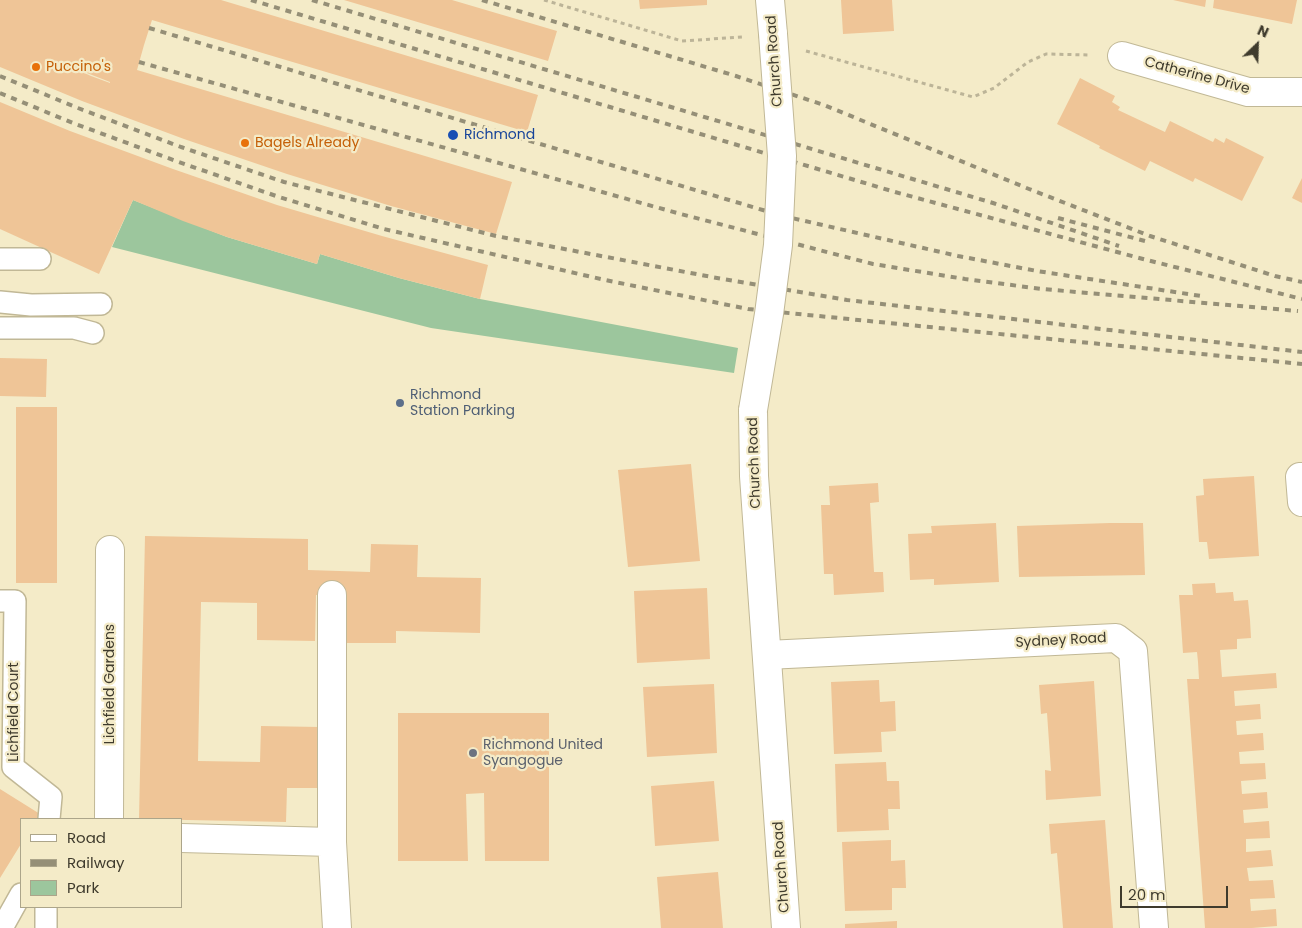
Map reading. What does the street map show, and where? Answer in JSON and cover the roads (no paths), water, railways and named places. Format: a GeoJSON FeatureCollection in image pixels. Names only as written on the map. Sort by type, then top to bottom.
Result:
{"type":"FeatureCollection","features":[{"type":"Feature","properties":{"kind":"street","name":"Church Road"},"geometry":{"type":"LineString","coordinates":[[770,0],[782,156],[778,245],[753,410],[754,476],[786,928]]}},
{"type":"Feature","properties":{"kind":"street","name":"Catherine Drive"},"geometry":{"type":"LineString","coordinates":[[1122,56],[1248,92],[1302,92]]}},
{"type":"Feature","properties":{"kind":"street","name":"Lichfield Gardens"},"geometry":{"type":"LineString","coordinates":[[109,818],[110,550]]}},
{"type":"Feature","properties":{"kind":"street"},"geometry":{"type":"LineString","coordinates":[[332,595],[332,842],[337,928]]}},
{"type":"Feature","properties":{"kind":"street","name":"Sydney Road"},"geometry":{"type":"LineString","coordinates":[[767,655],[1116,638],[1133,651],[1154,928]]}},
{"type":"Feature","properties":{"kind":"street"},"geometry":{"type":"LineString","coordinates":[[182,838],[332,842]]}},
{"type":"Feature","properties":{"kind":"lane"},"geometry":{"type":"LineString","coordinates":[[0,259],[40,259]]}},
{"type":"Feature","properties":{"kind":"lane"},"geometry":{"type":"LineString","coordinates":[[0,302],[31,305],[101,304]]}},
{"type":"Feature","properties":{"kind":"lane"},"geometry":{"type":"LineString","coordinates":[[0,311],[31,305]]}},
{"type":"Feature","properties":{"kind":"lane"},"geometry":{"type":"LineString","coordinates":[[0,328],[74,328],[93,333]]}},
{"type":"Feature","properties":{"kind":"lane","name":"Lichfield Court"},"geometry":{"type":"LineString","coordinates":[[0,600],[14,601],[13,767],[51,797],[49,818]]}},
{"type":"Feature","properties":{"kind":"lane"},"geometry":{"type":"LineString","coordinates":[[2,928],[20,896]]}},
{"type":"Feature","properties":{"kind":"lane"},"geometry":{"type":"LineString","coordinates":[[46,908],[46,928]]}},
{"type":"Feature","properties":{"kind":"railway"},"geometry":{"type":"LineString","coordinates":[[251,0],[895,192],[1143,259],[1302,299]]}},
{"type":"Feature","properties":{"kind":"railway"},"geometry":{"type":"LineString","coordinates":[[312,0],[993,203],[1119,246]]}},
{"type":"Feature","properties":{"kind":"railway"},"geometry":{"type":"LineString","coordinates":[[482,0],[736,76],[824,105],[1029,189],[1150,236],[1275,276],[1302,282]]}},
{"type":"Feature","properties":{"kind":"railway"},"geometry":{"type":"LineString","coordinates":[[149,28],[783,216],[958,256],[1037,271],[1201,296]]}},
{"type":"Feature","properties":{"kind":"railway"},"geometry":{"type":"LineString","coordinates":[[139,62],[677,213],[873,264],[1042,289],[1298,311]]}},
{"type":"Feature","properties":{"kind":"railway"},"geometry":{"type":"LineString","coordinates":[[0,76],[181,147],[284,182],[496,236],[717,278],[847,300],[1302,352]]}},
{"type":"Feature","properties":{"kind":"railway"},"geometry":{"type":"LineString","coordinates":[[0,93],[73,123],[279,197],[384,229],[605,280],[748,309],[1302,364]]}},
{"type":"Feature","properties":{"kind":"railway"},"geometry":{"type":"LineString","coordinates":[[1058,218],[1145,241]]}},
{"type":"Feature","properties":{"kind":"place","name":"Puccino's"},"geometry":{"type":"Point","coordinates":[36,67]}},
{"type":"Feature","properties":{"kind":"place","name":"Richmond"},"geometry":{"type":"Point","coordinates":[453,135]}},
{"type":"Feature","properties":{"kind":"place","name":"Bagels Already"},"geometry":{"type":"Point","coordinates":[245,143]}},
{"type":"Feature","properties":{"kind":"place","name":"Richmond Station Parking"},"geometry":{"type":"Point","coordinates":[400,403]}},
{"type":"Feature","properties":{"kind":"place","name":"Richmond United Syangogue"},"geometry":{"type":"Point","coordinates":[473,753]}}]}
